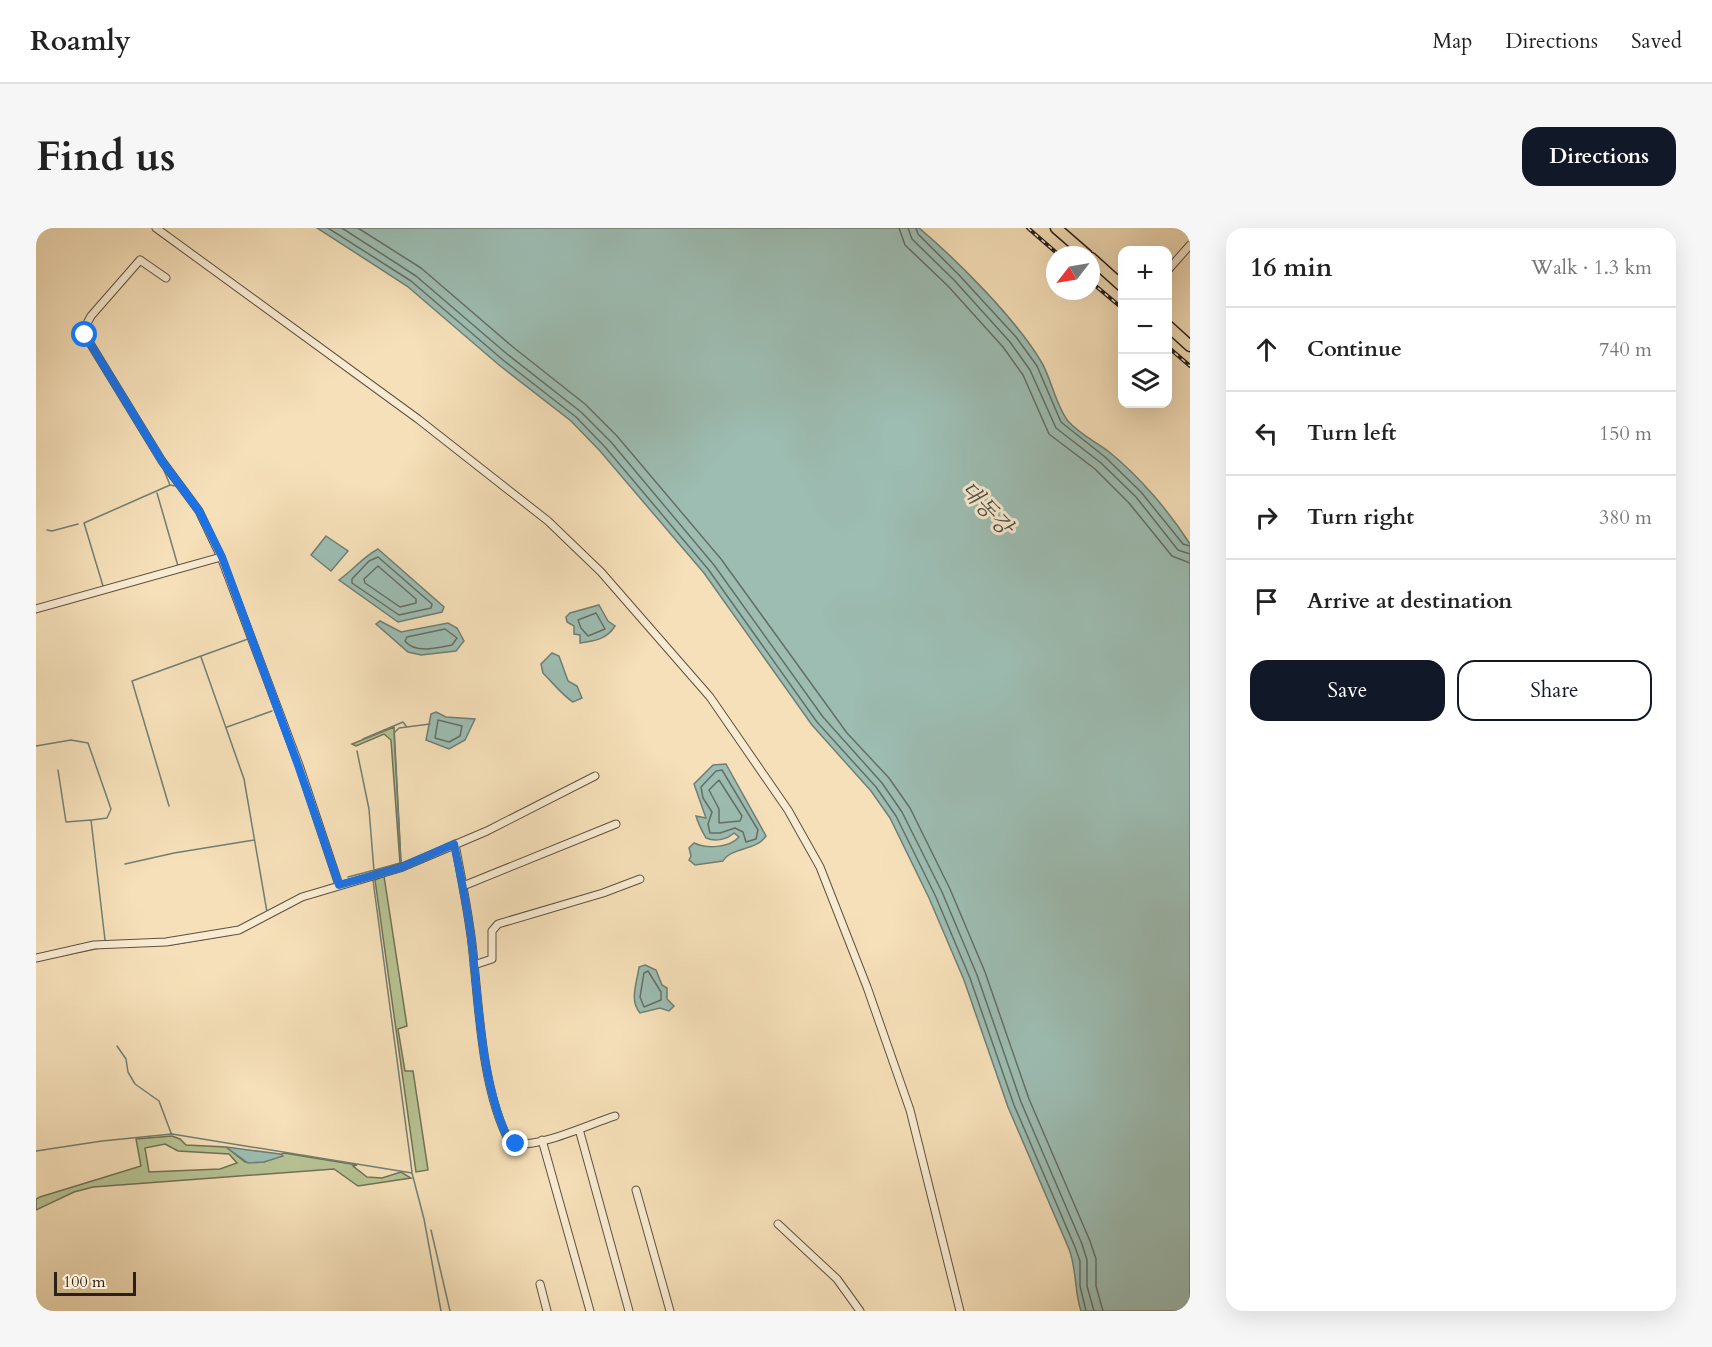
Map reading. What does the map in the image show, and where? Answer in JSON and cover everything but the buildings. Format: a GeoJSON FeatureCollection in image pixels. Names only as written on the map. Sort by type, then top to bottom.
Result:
{"type":"FeatureCollection","features":[{"type":"Feature","properties":{"kind":"main road"},"geometry":{"type":"LineString","coordinates":[[1056,228],[1077,246]]}},
{"type":"Feature","properties":{"kind":"main road"},"geometry":{"type":"LineString","coordinates":[[1100,266],[1118,282]]}},
{"type":"Feature","properties":{"kind":"main road"},"geometry":{"type":"LineString","coordinates":[[1172,330],[1190,346]]}},
{"type":"Feature","properties":{"kind":"street"},"geometry":{"type":"LineString","coordinates":[[156,228],[418,419],[548,520],[602,572],[710,697],[788,810],[820,867],[867,987],[910,1110],[960,1311]]}},
{"type":"Feature","properties":{"kind":"street"},"geometry":{"type":"LineString","coordinates":[[1172,265],[1190,245]]}},
{"type":"Feature","properties":{"kind":"street"},"geometry":{"type":"LineString","coordinates":[[166,278],[140,260],[91,316],[84,329],[162,461],[199,511],[222,557],[339,885]]}},
{"type":"Feature","properties":{"kind":"street"},"geometry":{"type":"LineString","coordinates":[[36,609],[222,557]]}},
{"type":"Feature","properties":{"kind":"street"},"geometry":{"type":"LineString","coordinates":[[36,958],[94,945],[166,942],[227,933],[247,927],[302,897],[400,868],[505,823],[596,776]]}},
{"type":"Feature","properties":{"kind":"street"},"geometry":{"type":"LineString","coordinates":[[463,886],[616,824]]}},
{"type":"Feature","properties":{"kind":"street"},"geometry":{"type":"LineString","coordinates":[[454,844],[463,886],[474,964],[481,1038],[497,1109],[506,1137],[510,1143],[516,1144],[542,1140],[615,1116]]}},
{"type":"Feature","properties":{"kind":"street"},"geometry":{"type":"LineString","coordinates":[[474,964],[492,959],[492,931],[498,924],[603,893],[640,879]]}},
{"type":"Feature","properties":{"kind":"street"},"geometry":{"type":"LineString","coordinates":[[579,1129],[629,1311]]}},
{"type":"Feature","properties":{"kind":"street"},"geometry":{"type":"LineString","coordinates":[[542,1140],[590,1311]]}},
{"type":"Feature","properties":{"kind":"street"},"geometry":{"type":"LineString","coordinates":[[636,1190],[670,1311]]}},
{"type":"Feature","properties":{"kind":"street"},"geometry":{"type":"LineString","coordinates":[[778,1224],[837,1279],[860,1311]]}},
{"type":"Feature","properties":{"kind":"street"},"geometry":{"type":"LineString","coordinates":[[540,1284],[547,1293],[547,1311]]}},
{"type":"Feature","properties":{"kind":"green space"},"geometry":{"type":"Polygon","coordinates":[[[394,727],[401,863],[375,871],[400,863],[391,740],[384,734],[356,746],[352,744],[394,727]]]}},
{"type":"Feature","properties":{"kind":"green space"},"geometry":{"type":"Polygon","coordinates":[[[384,876],[407,1026],[398,1029],[405,1071],[413,1071],[428,1170],[416,1172],[375,880],[384,876]]]}},
{"type":"Feature","properties":{"kind":"green space"},"geometry":{"type":"Polygon","coordinates":[[[172,1136],[180,1139],[186,1145],[226,1147],[245,1162],[264,1162],[284,1153],[357,1165],[353,1166],[367,1177],[382,1178],[401,1172],[411,1178],[358,1186],[334,1169],[93,1187],[74,1192],[36,1210],[36,1199],[40,1197],[141,1166],[136,1139],[172,1136]],[[165,1144],[145,1148],[149,1172],[220,1169],[237,1163],[229,1154],[178,1151],[165,1144]]]}},
{"type":"Feature","properties":{"kind":"water","name":"대동강"},"geometry":{"type":"Polygon","coordinates":[[[317,228],[919,228],[968,273],[1018,328],[1042,363],[1060,408],[1068,421],[1120,461],[1173,519],[1190,544],[1190,1311],[1081,1311],[1069,1249],[1008,1107],[964,980],[929,898],[890,818],[871,791],[812,725],[704,573],[600,451],[571,421],[499,365],[407,286],[317,228]]]}},
{"type":"Feature","properties":{"kind":"water"},"geometry":{"type":"Polygon","coordinates":[[[326,536],[348,551],[331,571],[311,555],[326,536]]]}},
{"type":"Feature","properties":{"kind":"water"},"geometry":{"type":"Polygon","coordinates":[[[378,549],[444,607],[442,612],[398,622],[339,580],[378,549]]]}},
{"type":"Feature","properties":{"kind":"water"},"geometry":{"type":"Polygon","coordinates":[[[599,605],[608,621],[615,626],[600,639],[580,643],[580,635],[574,634],[574,626],[567,622],[566,617],[570,613],[599,605]]]}},
{"type":"Feature","properties":{"kind":"water"},"geometry":{"type":"Polygon","coordinates":[[[380,621],[401,632],[448,623],[457,628],[464,641],[456,651],[421,655],[408,652],[376,624],[380,621]]]}},
{"type":"Feature","properties":{"kind":"water"},"geometry":{"type":"Polygon","coordinates":[[[552,653],[559,656],[568,681],[577,686],[582,698],[573,702],[543,673],[541,664],[552,653]]]}},
{"type":"Feature","properties":{"kind":"water"},"geometry":{"type":"Polygon","coordinates":[[[436,712],[446,717],[475,719],[465,740],[449,749],[426,740],[431,714],[436,712]]]}},
{"type":"Feature","properties":{"kind":"water"},"geometry":{"type":"Polygon","coordinates":[[[726,764],[766,836],[756,844],[732,853],[723,861],[695,865],[689,860],[691,856],[689,848],[694,843],[718,846],[735,841],[739,837],[734,833],[720,840],[706,838],[696,816],[706,818],[694,784],[713,765],[726,764]]]}},
{"type":"Feature","properties":{"kind":"water"},"geometry":{"type":"Polygon","coordinates":[[[645,965],[656,970],[662,985],[667,988],[667,999],[674,1006],[669,1011],[660,1008],[640,1013],[637,1008],[634,997],[639,967],[645,965]]]}},
{"type":"Feature","properties":{"kind":"water"},"geometry":{"type":"Polygon","coordinates":[[[226,1147],[283,1156],[264,1162],[248,1163],[226,1147]]]}},
{"type":"Feature","properties":{"kind":"waterway"},"geometry":{"type":"LineString","coordinates":[[163,468],[170,485],[176,486]]}},
{"type":"Feature","properties":{"kind":"waterway"},"geometry":{"type":"LineString","coordinates":[[103,586],[84,523],[170,485]]}},
{"type":"Feature","properties":{"kind":"waterway"},"geometry":{"type":"LineString","coordinates":[[157,493],[178,566]]}},
{"type":"Feature","properties":{"kind":"waterway"},"geometry":{"type":"LineString","coordinates":[[47,530],[52,531],[78,524]]}},
{"type":"Feature","properties":{"kind":"waterway"},"geometry":{"type":"LineString","coordinates":[[169,806],[132,681],[248,639]]}},
{"type":"Feature","properties":{"kind":"waterway"},"geometry":{"type":"LineString","coordinates":[[201,657],[244,779],[267,912]]}},
{"type":"Feature","properties":{"kind":"waterway"},"geometry":{"type":"LineString","coordinates":[[227,727],[272,711]]}},
{"type":"Feature","properties":{"kind":"waterway"},"geometry":{"type":"LineString","coordinates":[[363,739],[403,722],[406,726]]}},
{"type":"Feature","properties":{"kind":"waterway"},"geometry":{"type":"LineString","coordinates":[[401,864],[394,733],[399,728],[430,724]]}},
{"type":"Feature","properties":{"kind":"waterway"},"geometry":{"type":"LineString","coordinates":[[36,746],[71,740],[88,743],[111,809],[107,818],[92,820]]}},
{"type":"Feature","properties":{"kind":"waterway"},"geometry":{"type":"LineString","coordinates":[[357,751],[369,809],[374,871]]}},
{"type":"Feature","properties":{"kind":"waterway"},"geometry":{"type":"LineString","coordinates":[[58,770],[66,822],[91,820],[105,940]]}},
{"type":"Feature","properties":{"kind":"waterway"},"geometry":{"type":"LineString","coordinates":[[125,864],[174,853],[254,840]]}},
{"type":"Feature","properties":{"kind":"waterway"},"geometry":{"type":"LineString","coordinates":[[348,877],[401,863]]}},
{"type":"Feature","properties":{"kind":"waterway"},"geometry":{"type":"LineString","coordinates":[[356,878],[380,870]]}},
{"type":"Feature","properties":{"kind":"waterway"},"geometry":{"type":"LineString","coordinates":[[341,882],[351,879]]}},
{"type":"Feature","properties":{"kind":"waterway"},"geometry":{"type":"LineString","coordinates":[[373,880],[412,1172]]}},
{"type":"Feature","properties":{"kind":"waterway"},"geometry":{"type":"LineString","coordinates":[[324,887],[337,883]]}},
{"type":"Feature","properties":{"kind":"waterway"},"geometry":{"type":"LineString","coordinates":[[244,931],[274,915]]}},
{"type":"Feature","properties":{"kind":"waterway"},"geometry":{"type":"LineString","coordinates":[[170,945],[230,935]]}},
{"type":"Feature","properties":{"kind":"waterway"},"geometry":{"type":"LineString","coordinates":[[95,942],[120,941]]}},
{"type":"Feature","properties":{"kind":"waterway"},"geometry":{"type":"LineString","coordinates":[[36,961],[100,948]]}},
{"type":"Feature","properties":{"kind":"waterway"},"geometry":{"type":"LineString","coordinates":[[117,1046],[126,1059],[128,1072],[135,1084],[159,1101],[171,1133]]}},
{"type":"Feature","properties":{"kind":"waterway"},"geometry":{"type":"LineString","coordinates":[[36,1151],[172,1134],[412,1173],[424,1219],[441,1311]]}},
{"type":"Feature","properties":{"kind":"waterway"},"geometry":{"type":"LineString","coordinates":[[431,1230],[450,1311]]}},
{"type":"Feature","properties":{"kind":"railway"},"geometry":{"type":"LineString","coordinates":[[1028,228],[1049,246]]}},
{"type":"Feature","properties":{"kind":"railway"},"geometry":{"type":"LineString","coordinates":[[1100,290],[1118,305]]}},
{"type":"Feature","properties":{"kind":"railway"},"geometry":{"type":"LineString","coordinates":[[1172,350],[1190,366]]}},
{"type":"Feature","properties":{"kind":"route"},"geometry":{"type":"LineString","coordinates":[[85,335],[162,461],[199,511],[222,557],[339,885],[400,868],[454,844],[472,943],[481,1038],[497,1109],[506,1137],[510,1143],[516,1144]]}}]}
